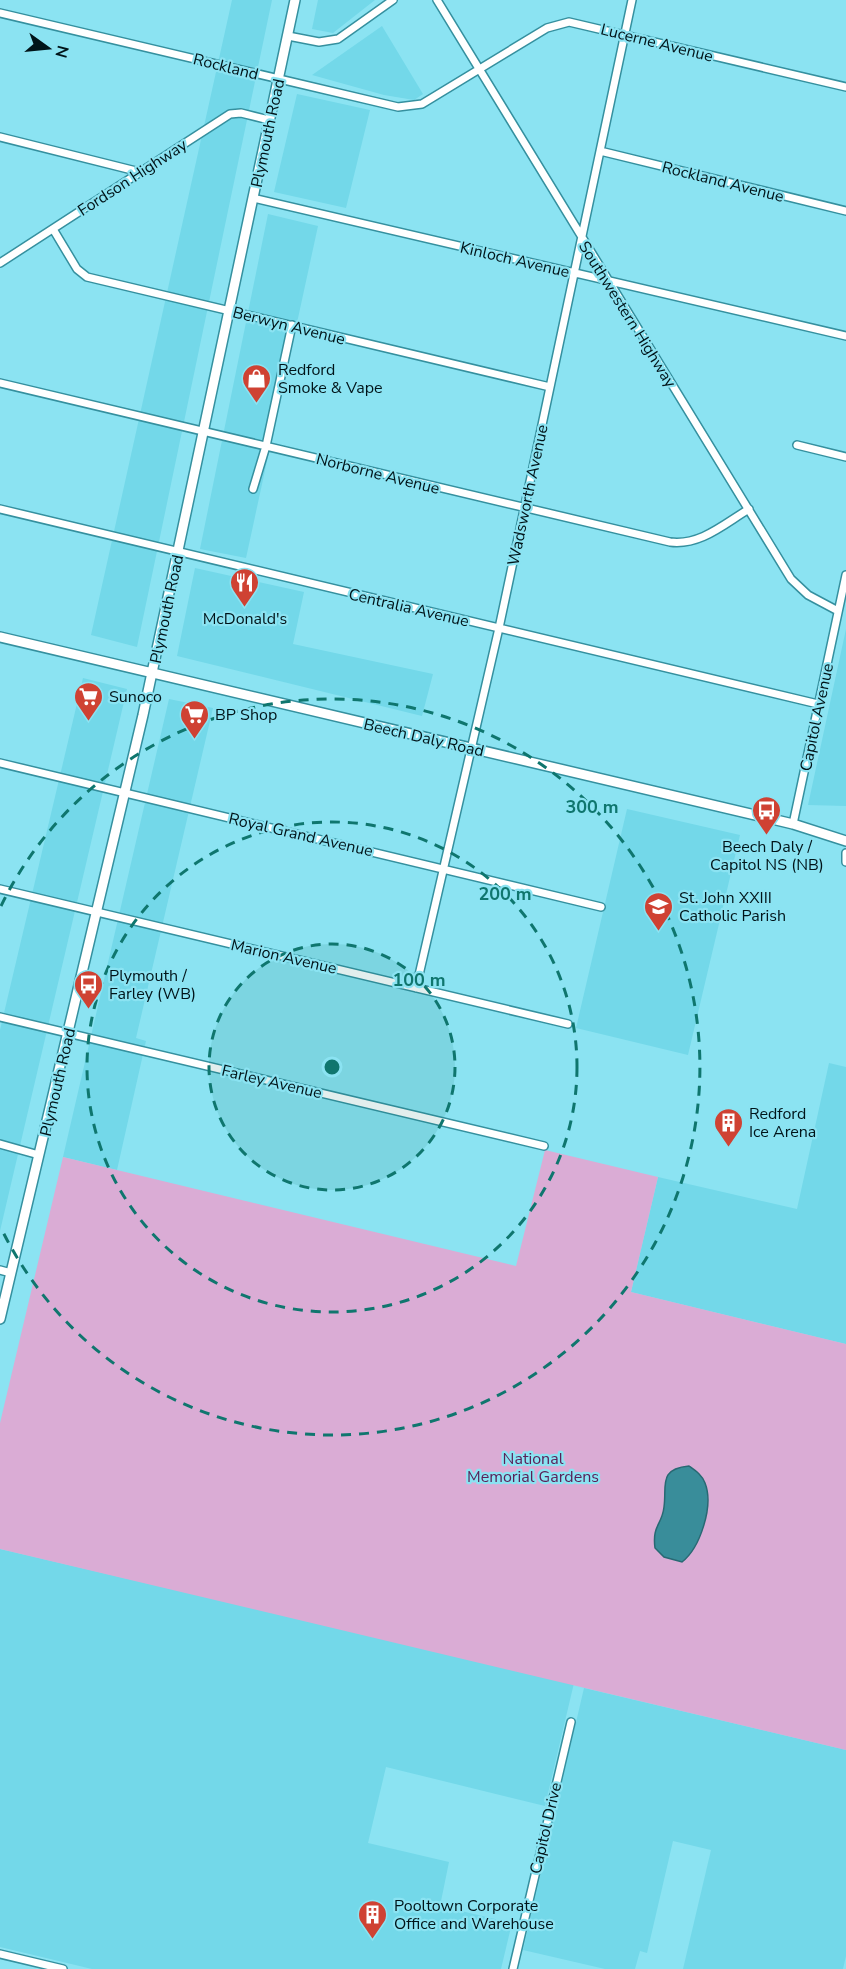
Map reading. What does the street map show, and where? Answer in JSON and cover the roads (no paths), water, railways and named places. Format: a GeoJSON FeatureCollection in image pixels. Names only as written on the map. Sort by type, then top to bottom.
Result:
{"type":"FeatureCollection","features":[{"type":"Feature","properties":{"kind":"main road","name":"Plymouth Road"},"geometry":{"type":"LineString","coordinates":[[0,1319],[152,674],[295,0]]}},
{"type":"Feature","properties":{"kind":"main road","name":"Beech Daly Road"},"geometry":{"type":"LineString","coordinates":[[0,637],[793,824],[846,841]]}},
{"type":"Feature","properties":{"kind":"street"},"geometry":{"type":"LineString","coordinates":[[288,36],[319,42],[338,39],[393,0]]}},
{"type":"Feature","properties":{"kind":"street","name":"Southwestern Highway"},"geometry":{"type":"LineString","coordinates":[[437,0],[797,586],[807,595],[838,611]]}},
{"type":"Feature","properties":{"kind":"street","name":"Wadsworth Avenue"},"geometry":{"type":"LineString","coordinates":[[416,988],[499,628],[632,0]]}},
{"type":"Feature","properties":{"kind":"street","name":"Rockland"},"geometry":{"type":"LineString","coordinates":[[0,13],[407,108],[422,104],[479,70]]}},
{"type":"Feature","properties":{"kind":"street","name":"Lucerne Avenue"},"geometry":{"type":"LineString","coordinates":[[479,70],[558,23],[577,22],[846,87]]}},
{"type":"Feature","properties":{"kind":"street","name":"Fordson Highway"},"geometry":{"type":"LineString","coordinates":[[0,263],[230,114],[242,113],[269,120]]}},
{"type":"Feature","properties":{"kind":"street"},"geometry":{"type":"LineString","coordinates":[[0,137],[140,172]]}},
{"type":"Feature","properties":{"kind":"street","name":"Rockland Avenue"},"geometry":{"type":"LineString","coordinates":[[600,151],[846,211]]}},
{"type":"Feature","properties":{"kind":"street","name":"Kinloch Avenue"},"geometry":{"type":"LineString","coordinates":[[253,198],[846,336]]}},
{"type":"Feature","properties":{"kind":"street","name":"Berwyn Avenue"},"geometry":{"type":"LineString","coordinates":[[53,229],[77,269],[87,277],[550,387]]}},
{"type":"Feature","properties":{"kind":"street"},"geometry":{"type":"LineString","coordinates":[[253,489],[266,446],[292,325]]}},
{"type":"Feature","properties":{"kind":"street","name":"Norborne Avenue"},"geometry":{"type":"LineString","coordinates":[[0,383],[680,544],[701,538],[748,509]]}},
{"type":"Feature","properties":{"kind":"street"},"geometry":{"type":"LineString","coordinates":[[797,445],[846,457]]}},
{"type":"Feature","properties":{"kind":"street","name":"Centralia Avenue"},"geometry":{"type":"LineString","coordinates":[[0,509],[818,704]]}},
{"type":"Feature","properties":{"kind":"street","name":"Capitol Avenue"},"geometry":{"type":"LineString","coordinates":[[793,824],[846,575]]}},
{"type":"Feature","properties":{"kind":"street","name":"Royal Grand Avenue"},"geometry":{"type":"LineString","coordinates":[[0,763],[601,907]]}},
{"type":"Feature","properties":{"kind":"street"},"geometry":{"type":"LineString","coordinates":[[846,853],[846,862]]}},
{"type":"Feature","properties":{"kind":"street","name":"Marion Avenue"},"geometry":{"type":"LineString","coordinates":[[0,889],[568,1024]]}},
{"type":"Feature","properties":{"kind":"street","name":"Farley Avenue"},"geometry":{"type":"LineString","coordinates":[[0,1017],[544,1146]]}},
{"type":"Feature","properties":{"kind":"street"},"geometry":{"type":"LineString","coordinates":[[0,1144],[39,1155]]}},
{"type":"Feature","properties":{"kind":"street"},"geometry":{"type":"LineString","coordinates":[[0,1270],[11,1273]]}},
{"type":"Feature","properties":{"kind":"street","name":"Capitol Drive"},"geometry":{"type":"LineString","coordinates":[[513,1969],[571,1722]]}},
{"type":"Feature","properties":{"kind":"street"},"geometry":{"type":"LineString","coordinates":[[0,1954],[63,1969]]}},
{"type":"Feature","properties":{"kind":"place","name":"Redford Smoke & Vape"},"geometry":{"type":"Point","coordinates":[257,404]}},
{"type":"Feature","properties":{"kind":"place","name":"McDonald's"},"geometry":{"type":"Point","coordinates":[245,608]}},
{"type":"Feature","properties":{"kind":"place","name":"Sunoco"},"geometry":{"type":"Point","coordinates":[88,722]}},
{"type":"Feature","properties":{"kind":"place","name":"BP Shop"},"geometry":{"type":"Point","coordinates":[194,740]}},
{"type":"Feature","properties":{"kind":"place","name":"Beech Daly / Capitol NS (NB)"},"geometry":{"type":"Point","coordinates":[767,836]}},
{"type":"Feature","properties":{"kind":"place","name":"St. John XXIII Catholic Parish"},"geometry":{"type":"Point","coordinates":[658,932]}},
{"type":"Feature","properties":{"kind":"place","name":"Plymouth / Farley (WB)"},"geometry":{"type":"Point","coordinates":[88,1010]}},
{"type":"Feature","properties":{"kind":"place","name":"Redford Ice Arena"},"geometry":{"type":"Point","coordinates":[728,1148]}},
{"type":"Feature","properties":{"kind":"place","name":"Pooltown Corporate Office and Warehouse"},"geometry":{"type":"Point","coordinates":[373,1940]}},
{"type":"Feature","properties":{"kind":"park label","name":"National Memorial Gardens"},"geometry":{"type":"Point","coordinates":[533,1467]}}]}
